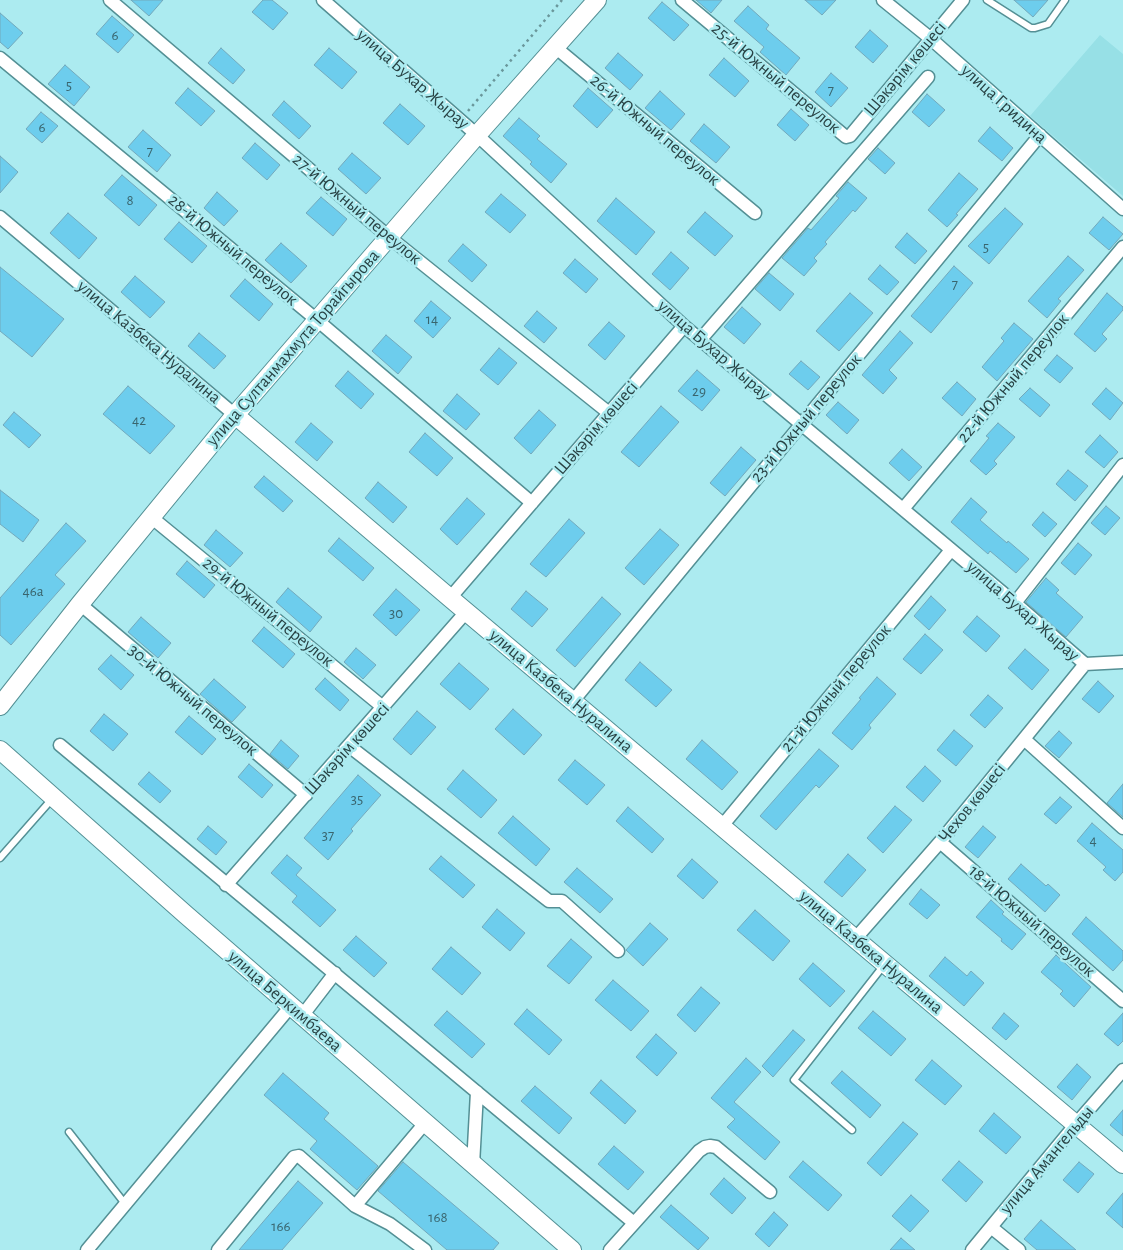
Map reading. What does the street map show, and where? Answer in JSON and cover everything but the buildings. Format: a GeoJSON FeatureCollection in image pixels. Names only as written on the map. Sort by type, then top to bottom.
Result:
{"type":"FeatureCollection","features":[{"type":"Feature","properties":{"kind":"street","name":"27-й Южный переулок"},"geometry":{"type":"LineString","coordinates":[[110,0],[389,237],[609,413]]}},
{"type":"Feature","properties":{"kind":"street","name":"улица Бухар Жырау"},"geometry":{"type":"LineString","coordinates":[[323,0],[477,135],[700,340],[1015,603],[1085,664],[1123,662]]}},
{"type":"Feature","properties":{"kind":"street","name":"улица Султанмахмута Торайгырова"},"geometry":{"type":"LineString","coordinates":[[0,706],[80,604],[235,415],[477,135],[597,0]]}},
{"type":"Feature","properties":{"kind":"street","name":"25-й Южный переулок"},"geometry":{"type":"LineString","coordinates":[[682,0],[846,137]]}},
{"type":"Feature","properties":{"kind":"street","name":"улица Гридина"},"geometry":{"type":"LineString","coordinates":[[883,0],[930,38],[1123,210]]}},
{"type":"Feature","properties":{"kind":"street","name":"Шәкәрім көшесі"},"geometry":{"type":"LineString","coordinates":[[846,137],[850,136],[963,0]]}},
{"type":"Feature","properties":{"kind":"street","name":"26-й Южный переулок"},"geometry":{"type":"LineString","coordinates":[[555,48],[756,213]]}},
{"type":"Feature","properties":{"kind":"street","name":"28-й Южный переулок"},"geometry":{"type":"LineString","coordinates":[[0,58],[317,320],[532,503]]}},
{"type":"Feature","properties":{"kind":"street"},"geometry":{"type":"LineString","coordinates":[[700,340],[928,77]]}},
{"type":"Feature","properties":{"kind":"street","name":"23-й Южный переулок"},"geometry":{"type":"LineString","coordinates":[[573,701],[1040,135]]}},
{"type":"Feature","properties":{"kind":"street","name":"улица Казбека Нуралина"},"geometry":{"type":"LineString","coordinates":[[0,218],[1123,1164]]}},
{"type":"Feature","properties":{"kind":"street","name":"22-й Южный переулок"},"geometry":{"type":"LineString","coordinates":[[903,509],[1123,247]]}},
{"type":"Feature","properties":{"kind":"street","name":"Шәкәрім көшесі"},"geometry":{"type":"LineString","coordinates":[[450,598],[684,326]]}},
{"type":"Feature","properties":{"kind":"street"},"geometry":{"type":"LineString","coordinates":[[1015,603],[1123,465]]}},
{"type":"Feature","properties":{"kind":"street","name":"29-й Южный переулок"},"geometry":{"type":"LineString","coordinates":[[152,517],[384,708]]}},
{"type":"Feature","properties":{"kind":"street","name":"21-й Южный переулок"},"geometry":{"type":"LineString","coordinates":[[722,826],[951,550]]}},
{"type":"Feature","properties":{"kind":"street","name":"30-й Южный переулок"},"geometry":{"type":"LineString","coordinates":[[80,604],[306,795]]}},
{"type":"Feature","properties":{"kind":"street","name":"Шәкәрім көшесі"},"geometry":{"type":"LineString","coordinates":[[226,885],[384,708],[466,612]]}},
{"type":"Feature","properties":{"kind":"street","name":"Чехов көшесі"},"geometry":{"type":"LineString","coordinates":[[855,938],[940,842],[1085,664]]}},
{"type":"Feature","properties":{"kind":"street"},"geometry":{"type":"LineString","coordinates":[[1024,739],[1123,828]]}},
{"type":"Feature","properties":{"kind":"street"},"geometry":{"type":"LineString","coordinates":[[60,745],[634,1223]]}},
{"type":"Feature","properties":{"kind":"street"},"geometry":{"type":"LineString","coordinates":[[349,746],[549,901],[562,901],[618,951]]}},
{"type":"Feature","properties":{"kind":"street","name":"улица Беркимбаева"},"geometry":{"type":"LineString","coordinates":[[0,750],[296,1011],[572,1250]]}},
{"type":"Feature","properties":{"kind":"street","name":"18-й Южный переулок"},"geometry":{"type":"LineString","coordinates":[[940,842],[1123,1001]]}},
{"type":"Feature","properties":{"kind":"street"},"geometry":{"type":"LineString","coordinates":[[87,1250],[296,1011],[335,973]]}},
{"type":"Feature","properties":{"kind":"street","name":"улица Амангельды"},"geometry":{"type":"LineString","coordinates":[[972,1250],[1123,1070]]}},
{"type":"Feature","properties":{"kind":"street"},"geometry":{"type":"LineString","coordinates":[[473,1165],[477,1092]]}},
{"type":"Feature","properties":{"kind":"street"},"geometry":{"type":"LineString","coordinates":[[355,1206],[426,1123]]}},
{"type":"Feature","properties":{"kind":"street"},"geometry":{"type":"LineString","coordinates":[[610,1250],[699,1151],[705,1147],[716,1147],[770,1192]]}},
{"type":"Feature","properties":{"kind":"street"},"geometry":{"type":"LineString","coordinates":[[218,1250],[294,1157],[299,1156],[355,1206],[390,1224],[425,1250]]}},
{"type":"Feature","properties":{"kind":"street"},"geometry":{"type":"LineString","coordinates":[[991,1227],[1019,1250]]}},
{"type":"Feature","properties":{"kind":"lane"},"geometry":{"type":"LineString","coordinates":[[987,0],[1035,28],[1048,24],[1065,0]]}},
{"type":"Feature","properties":{"kind":"lane"},"geometry":{"type":"LineString","coordinates":[[0,858],[53,797]]}},
{"type":"Feature","properties":{"kind":"lane"},"geometry":{"type":"LineString","coordinates":[[852,1130],[794,1080],[885,964]]}},
{"type":"Feature","properties":{"kind":"lane"},"geometry":{"type":"LineString","coordinates":[[69,1132],[126,1205]]}},
{"type":"Feature","properties":{"kind":"path"},"geometry":{"type":"LineString","coordinates":[[460,120],[562,0]]}},
{"type":"Feature","properties":{"kind":"shaded area"},"geometry":{"type":"Polygon","coordinates":[[[1100,35],[1123,54],[1123,196],[1030,116],[1100,35]]]}}]}
